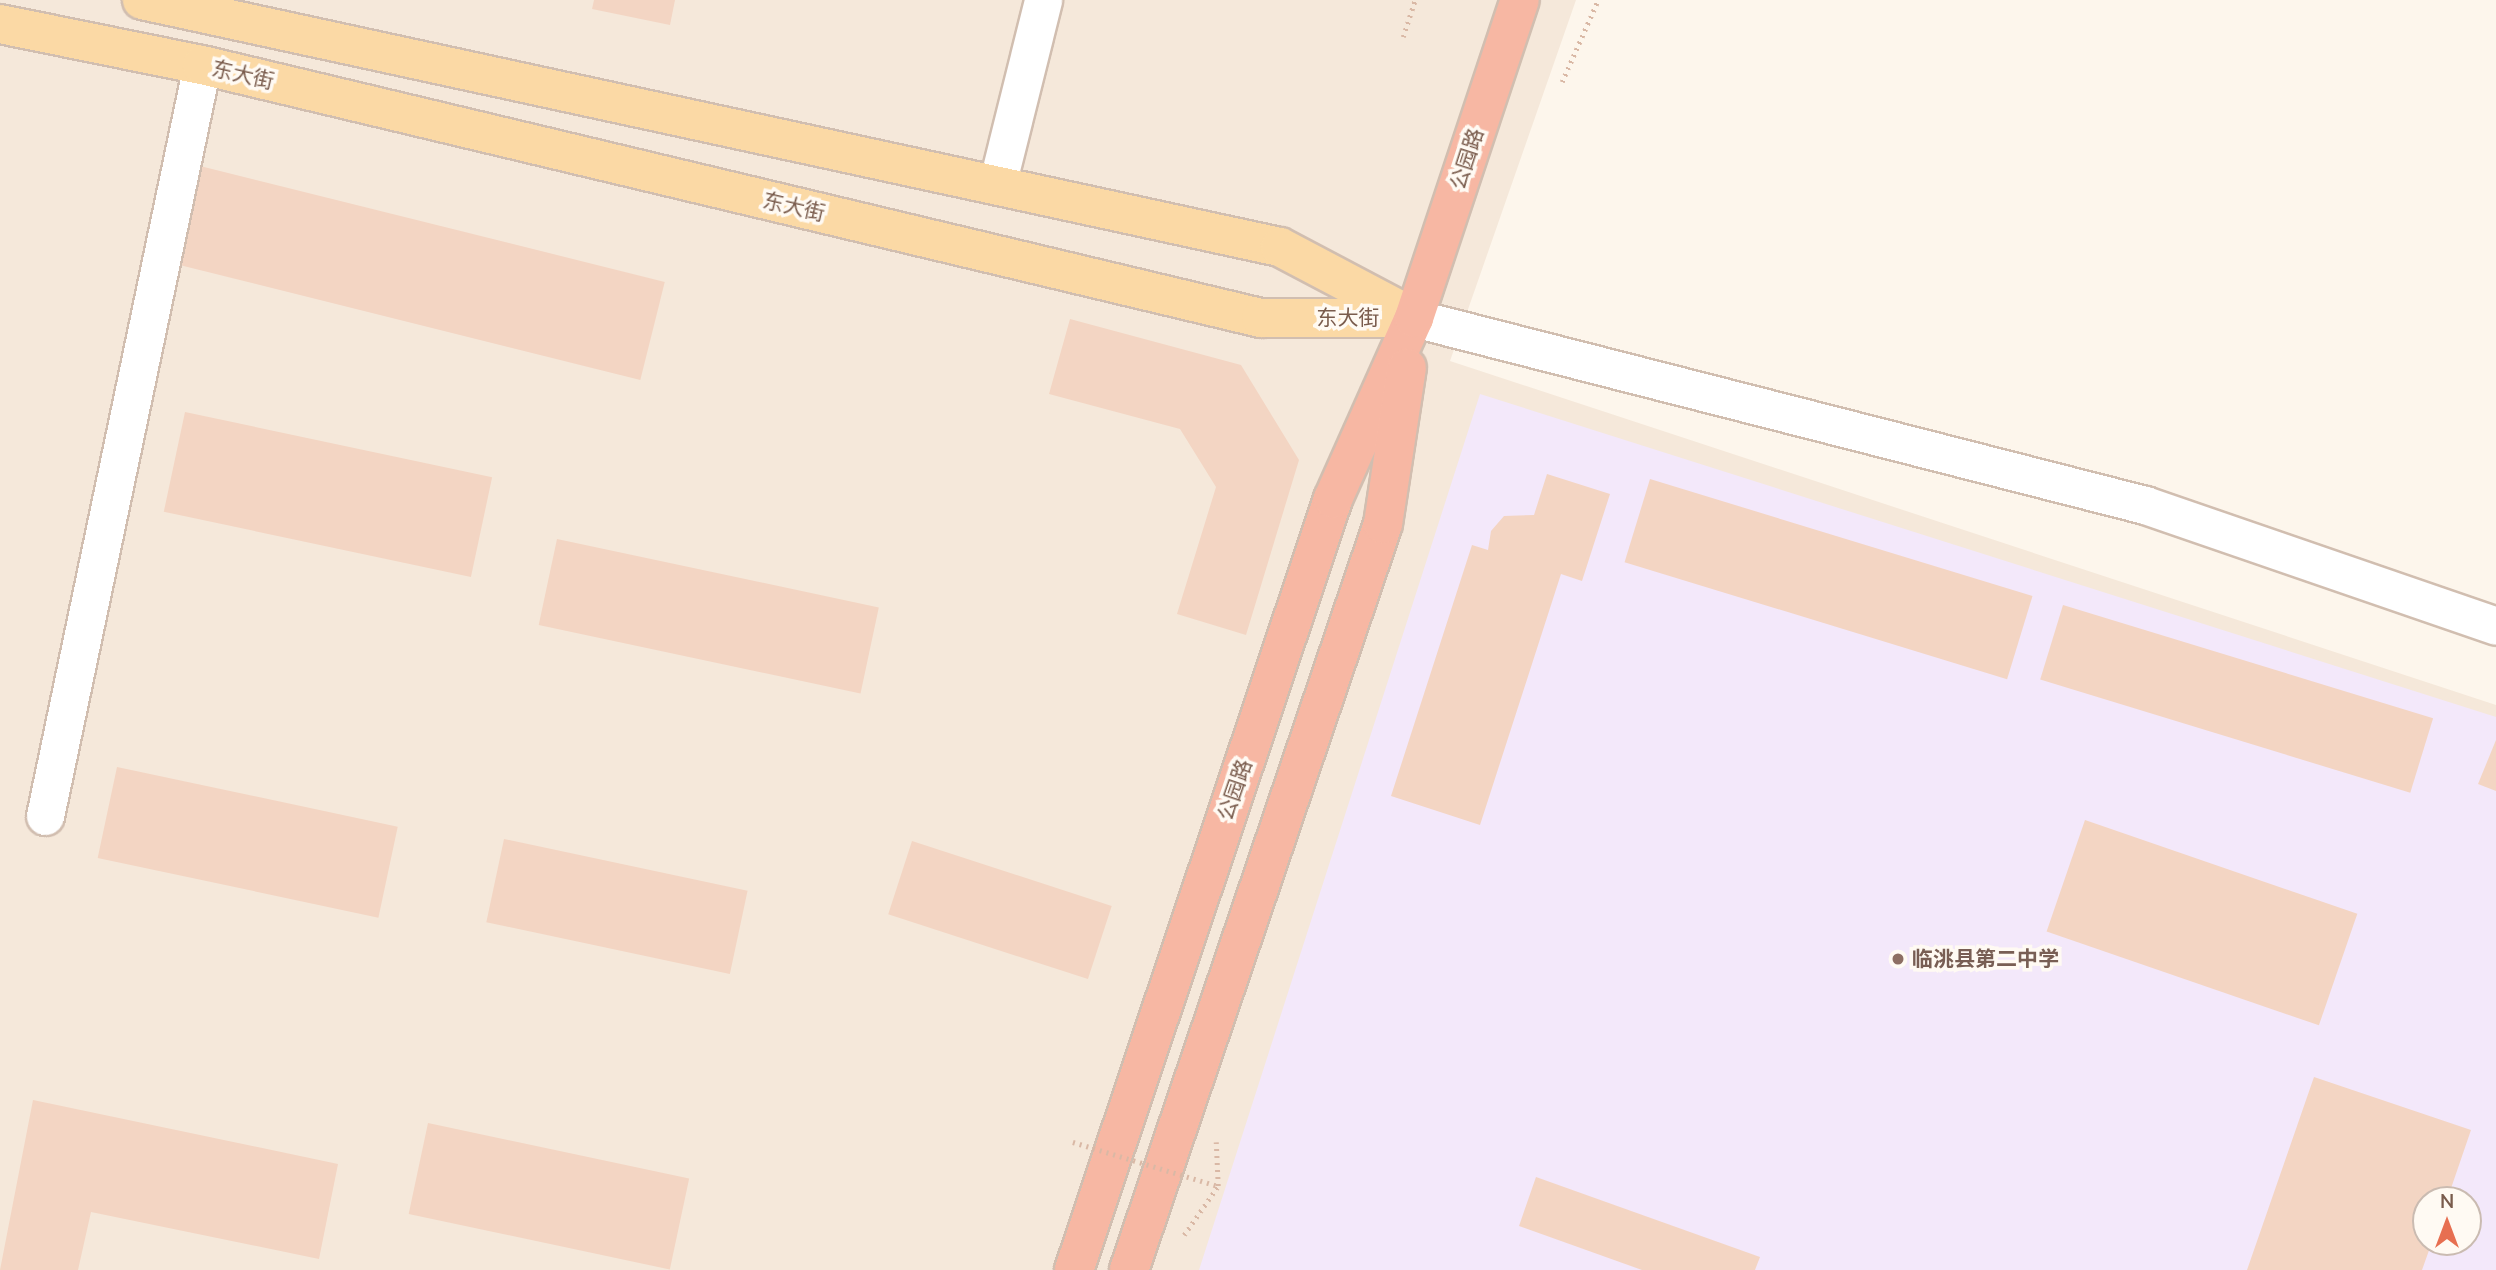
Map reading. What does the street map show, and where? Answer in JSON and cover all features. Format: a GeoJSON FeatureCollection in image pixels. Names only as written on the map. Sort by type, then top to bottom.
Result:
{"type":"FeatureCollection","features":[{"type":"Feature","properties":{"kind":"highway","name":"公园路"},"geometry":{"type":"LineString","coordinates":[[1074,1270],[1333,499],[1414,317],[1520,0]]}},
{"type":"Feature","properties":{"kind":"highway","name":"公园路"},"geometry":{"type":"LineString","coordinates":[[1129,1270],[1383,524],[1414,317]]}},
{"type":"Feature","properties":{"kind":"main road","name":"东大街"},"geometry":{"type":"LineString","coordinates":[[142,0],[1280,247],[1414,317]]}},
{"type":"Feature","properties":{"kind":"main road","name":"东大街"},"geometry":{"type":"LineString","coordinates":[[0,24],[202,65],[1261,318],[1414,317]]}},
{"type":"Feature","properties":{"kind":"street"},"geometry":{"type":"LineString","coordinates":[[997,185],[1043,0]]}},
{"type":"Feature","properties":{"kind":"street"},"geometry":{"type":"LineString","coordinates":[[45,816],[202,65]]}},
{"type":"Feature","properties":{"kind":"street"},"geometry":{"type":"LineString","coordinates":[[1414,317],[2145,505],[2496,626]]}},
{"type":"Feature","properties":{"kind":"path"},"geometry":{"type":"LineString","coordinates":[[1404,37],[1416,0]]}},
{"type":"Feature","properties":{"kind":"path"},"geometry":{"type":"LineString","coordinates":[[1562,82],[1598,0]]}},
{"type":"Feature","properties":{"kind":"path"},"geometry":{"type":"LineString","coordinates":[[1073,1142],[1217,1186]]}},
{"type":"Feature","properties":{"kind":"shaded area"},"geometry":{"type":"Polygon","coordinates":[[[0,0],[1576,0],[1450,361],[2496,705],[2496,1270],[0,1270],[0,0]]]}},
{"type":"Feature","properties":{"kind":"shaded area","name":"临洮县第二中学"},"geometry":{"type":"Polygon","coordinates":[[[1480,394],[2496,717],[2496,1270],[1199,1270],[1480,394]]]}},
{"type":"Feature","properties":{"kind":"building"},"geometry":{"type":"Polygon","coordinates":[[[594,0],[675,0],[670,25],[592,9],[594,0]]]}},
{"type":"Feature","properties":{"kind":"building"},"geometry":{"type":"Polygon","coordinates":[[[200,166],[665,282],[640,380],[176,264],[200,166]]]}},
{"type":"Feature","properties":{"kind":"building"},"geometry":{"type":"Polygon","coordinates":[[[1070,319],[1241,365],[1299,460],[1246,635],[1177,614],[1216,487],[1180,429],[1049,394],[1070,319]]]}},
{"type":"Feature","properties":{"kind":"building"},"geometry":{"type":"Polygon","coordinates":[[[185,412],[492,477],[471,577],[164,512],[185,412]]]}},
{"type":"Feature","properties":{"kind":"building"},"geometry":{"type":"Polygon","coordinates":[[[1547,474],[1610,494],[1582,581],[1561,574],[1480,825],[1391,796],[1472,545],[1488,550],[1491,531],[1504,516],[1534,515],[1547,474]]]}},
{"type":"Feature","properties":{"kind":"building"},"geometry":{"type":"Polygon","coordinates":[[[1650,479],[2033,596],[2007,679],[1625,562],[1650,479]]]}},
{"type":"Feature","properties":{"kind":"building"},"geometry":{"type":"Polygon","coordinates":[[[557,539],[879,607],[861,693],[539,625],[557,539]]]}},
{"type":"Feature","properties":{"kind":"building"},"geometry":{"type":"Polygon","coordinates":[[[2063,605],[2433,718],[2410,793],[2040,680],[2063,605]]]}},
{"type":"Feature","properties":{"kind":"building"},"geometry":{"type":"Polygon","coordinates":[[[2496,740],[2496,791],[2478,784],[2496,740]]]}},
{"type":"Feature","properties":{"kind":"building"},"geometry":{"type":"Polygon","coordinates":[[[117,767],[398,827],[378,918],[98,858],[117,767]]]}},
{"type":"Feature","properties":{"kind":"building"},"geometry":{"type":"Polygon","coordinates":[[[2085,820],[2357,914],[2319,1025],[2047,932],[2085,820]]]}},
{"type":"Feature","properties":{"kind":"building"},"geometry":{"type":"Polygon","coordinates":[[[504,839],[748,891],[730,974],[486,922],[504,839]]]}},
{"type":"Feature","properties":{"kind":"building"},"geometry":{"type":"Polygon","coordinates":[[[912,841],[1112,906],[1088,979],[888,914],[912,841]]]}},
{"type":"Feature","properties":{"kind":"building"},"geometry":{"type":"Polygon","coordinates":[[[2314,1077],[2471,1130],[2452,1186],[2412,1186],[2412,1256],[2427,1256],[2422,1270],[2247,1270],[2314,1077]]]}},
{"type":"Feature","properties":{"kind":"building"},"geometry":{"type":"Polygon","coordinates":[[[33,1100],[338,1164],[319,1259],[91,1212],[78,1270],[0,1270],[33,1100]]]}},
{"type":"Feature","properties":{"kind":"building"},"geometry":{"type":"Polygon","coordinates":[[[428,1123],[689,1179],[670,1269],[409,1214],[428,1123]]]}},
{"type":"Feature","properties":{"kind":"building"},"geometry":{"type":"Polygon","coordinates":[[[1536,1177],[1760,1257],[1755,1270],[1642,1270],[1519,1226],[1536,1177]]]}},
{"type":"Feature","properties":{"kind":"place","name":"临洮县第二中学"},"geometry":{"type":"Point","coordinates":[1898,959]}}]}
